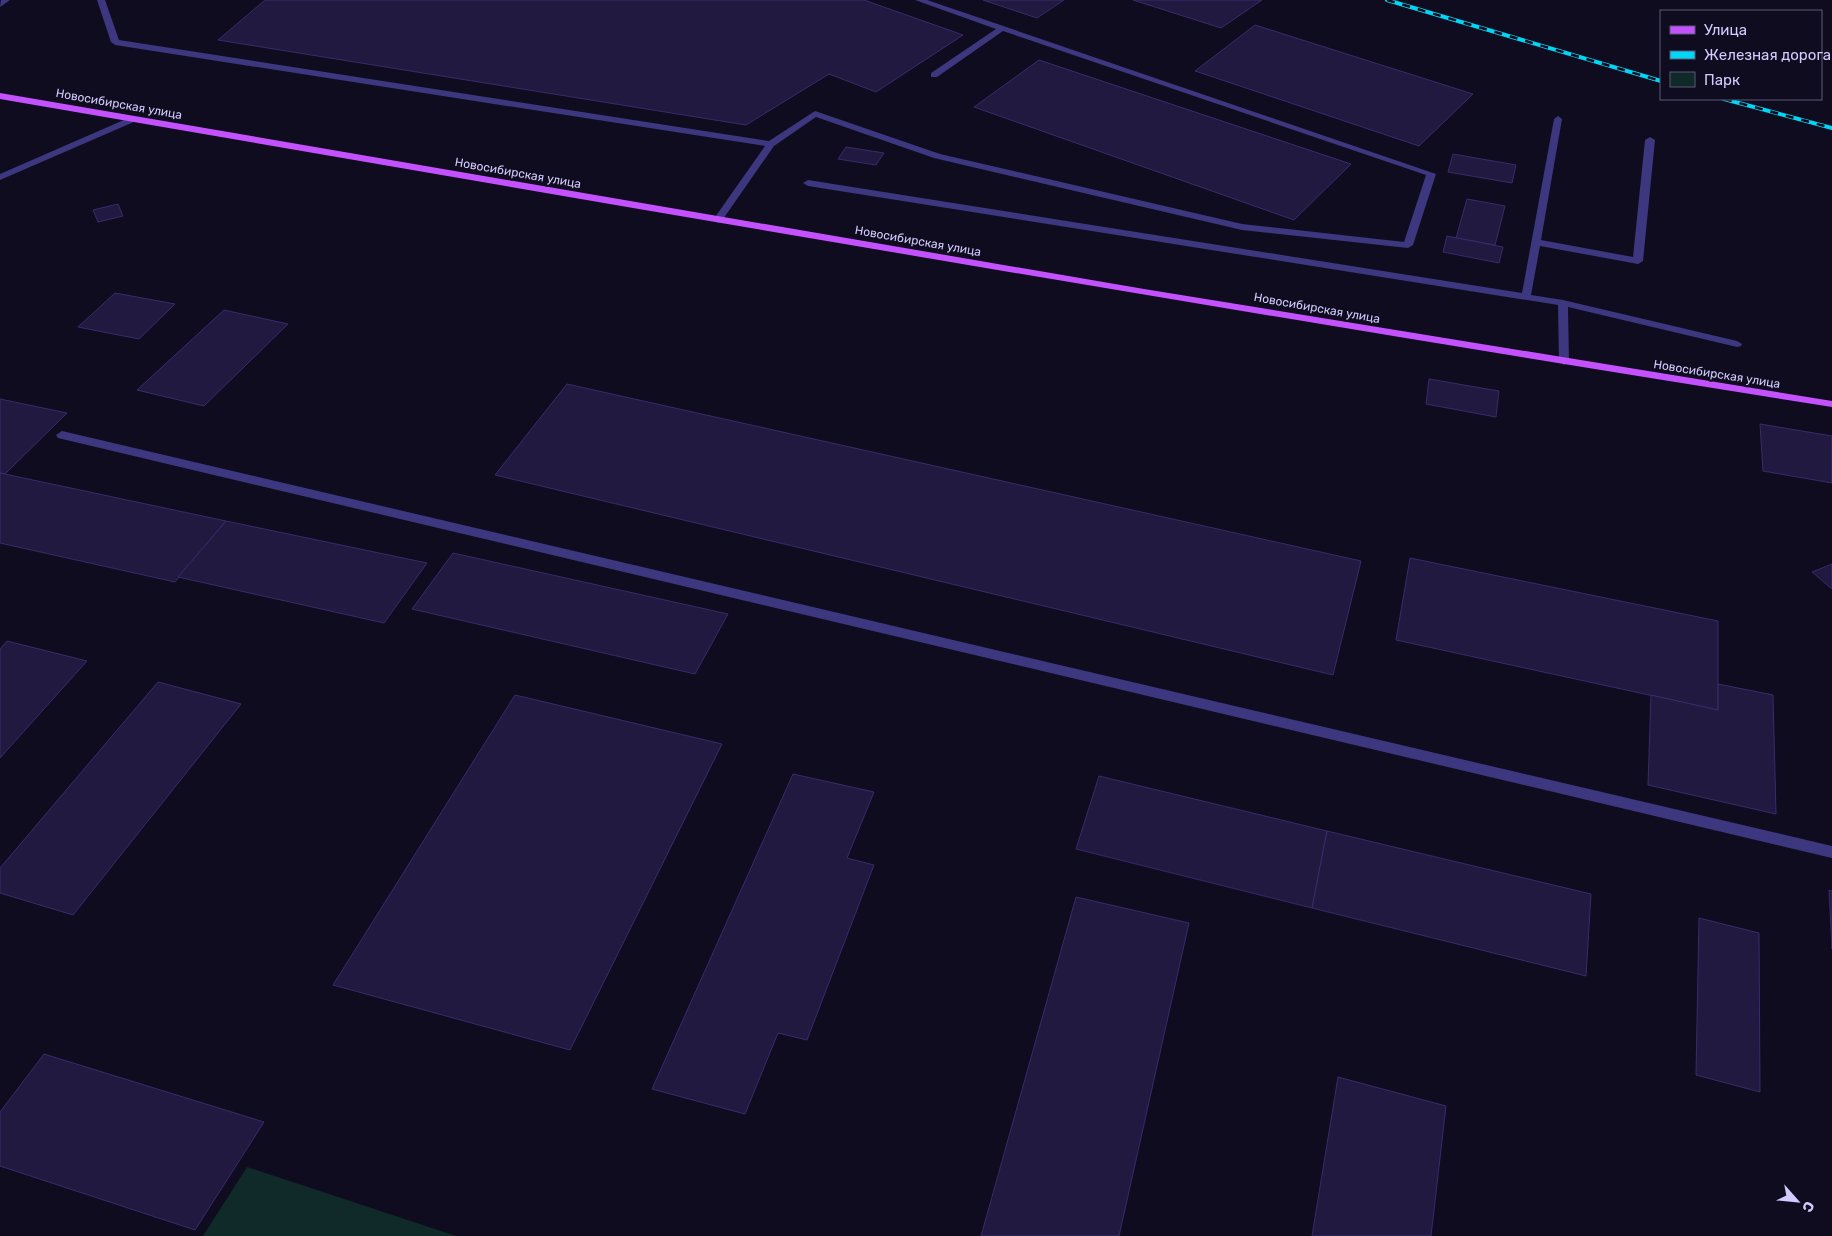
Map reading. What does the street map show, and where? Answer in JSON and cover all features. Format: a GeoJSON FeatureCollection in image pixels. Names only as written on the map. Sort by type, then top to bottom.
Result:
{"type":"FeatureCollection","features":[{"type":"Feature","properties":{"kind":"main road","name":"Новосибирская улица"},"geometry":{"type":"LineString","coordinates":[[0,96],[718,220],[1564,362],[1832,404]]}},
{"type":"Feature","properties":{"kind":"lane"},"geometry":{"type":"LineString","coordinates":[[0,5],[6,0]]}},
{"type":"Feature","properties":{"kind":"lane"},"geometry":{"type":"LineString","coordinates":[[101,0],[114,42],[771,144]]}},
{"type":"Feature","properties":{"kind":"lane"},"geometry":{"type":"LineString","coordinates":[[718,220],[771,144],[815,114],[936,156],[1242,227],[1408,245],[1431,174],[919,0]]}},
{"type":"Feature","properties":{"kind":"lane"},"geometry":{"type":"LineString","coordinates":[[934,75],[1003,28]]}},
{"type":"Feature","properties":{"kind":"lane"},"geometry":{"type":"LineString","coordinates":[[0,177],[133,119]]}},
{"type":"Feature","properties":{"kind":"lane"},"geometry":{"type":"LineString","coordinates":[[1526,297],[1558,119]]}},
{"type":"Feature","properties":{"kind":"lane"},"geometry":{"type":"LineString","coordinates":[[1536,242],[1638,261],[1650,140]]}},
{"type":"Feature","properties":{"kind":"lane"},"geometry":{"type":"LineString","coordinates":[[808,183],[1563,303],[1737,344]]}},
{"type":"Feature","properties":{"kind":"lane"},"geometry":{"type":"LineString","coordinates":[[1563,303],[1564,362]]}},
{"type":"Feature","properties":{"kind":"lane"},"geometry":{"type":"LineString","coordinates":[[62,435],[1832,852]]}},
{"type":"Feature","properties":{"kind":"green space"},"geometry":{"type":"Polygon","coordinates":[[[247,1167],[456,1236],[203,1236],[247,1167]]]}},
{"type":"Feature","properties":{"kind":"building"},"geometry":{"type":"Polygon","coordinates":[[[265,0],[864,0],[963,35],[876,92],[829,74],[746,125],[218,40],[265,0]]]}},
{"type":"Feature","properties":{"kind":"building"},"geometry":{"type":"Polygon","coordinates":[[[983,0],[1064,0],[1037,18],[983,0]]]}},
{"type":"Feature","properties":{"kind":"building"},"geometry":{"type":"Polygon","coordinates":[[[1133,0],[1262,0],[1221,28],[1133,0]]]}},
{"type":"Feature","properties":{"kind":"building"},"geometry":{"type":"Polygon","coordinates":[[[1255,25],[1473,94],[1419,146],[1195,71],[1255,25]]]}},
{"type":"Feature","properties":{"kind":"building"},"geometry":{"type":"Polygon","coordinates":[[[1039,60],[1351,164],[1294,220],[974,107],[1039,60]]]}},
{"type":"Feature","properties":{"kind":"building"},"geometry":{"type":"Polygon","coordinates":[[[846,147],[884,153],[876,165],[838,159],[846,147]]]}},
{"type":"Feature","properties":{"kind":"building"},"geometry":{"type":"Polygon","coordinates":[[[1453,154],[1516,165],[1512,183],[1448,172],[1453,154]]]}},
{"type":"Feature","properties":{"kind":"building"},"geometry":{"type":"Polygon","coordinates":[[[1467,199],[1505,206],[1495,245],[1456,238],[1467,199]]]}},
{"type":"Feature","properties":{"kind":"building"},"geometry":{"type":"Polygon","coordinates":[[[118,204],[123,216],[98,222],[93,210],[118,204]]]}},
{"type":"Feature","properties":{"kind":"building"},"geometry":{"type":"Polygon","coordinates":[[[1447,236],[1503,247],[1499,263],[1443,252],[1447,236]]]}},
{"type":"Feature","properties":{"kind":"building"},"geometry":{"type":"Polygon","coordinates":[[[115,293],[175,304],[139,339],[78,327],[115,293]]]}},
{"type":"Feature","properties":{"kind":"building"},"geometry":{"type":"Polygon","coordinates":[[[224,310],[288,324],[204,406],[137,390],[224,310]]]}},
{"type":"Feature","properties":{"kind":"building"},"geometry":{"type":"Polygon","coordinates":[[[1429,379],[1499,391],[1496,417],[1426,404],[1429,379]]]}},
{"type":"Feature","properties":{"kind":"building"},"geometry":{"type":"Polygon","coordinates":[[[567,384],[1361,561],[1333,675],[495,475],[567,384]]]}},
{"type":"Feature","properties":{"kind":"building"},"geometry":{"type":"Polygon","coordinates":[[[0,399],[67,413],[5,474],[0,473],[0,399]]]}},
{"type":"Feature","properties":{"kind":"building"},"geometry":{"type":"Polygon","coordinates":[[[1760,424],[1832,436],[1832,483],[1763,471],[1760,424]]]}},
{"type":"Feature","properties":{"kind":"building"},"geometry":{"type":"Polygon","coordinates":[[[0,473],[226,521],[175,582],[0,543],[0,473]]]}},
{"type":"Feature","properties":{"kind":"building"},"geometry":{"type":"Polygon","coordinates":[[[226,521],[427,563],[384,623],[178,577],[226,521]]]}},
{"type":"Feature","properties":{"kind":"building"},"geometry":{"type":"Polygon","coordinates":[[[453,553],[728,614],[695,674],[412,609],[453,553]]]}},
{"type":"Feature","properties":{"kind":"building"},"geometry":{"type":"Polygon","coordinates":[[[1410,558],[1718,621],[1718,710],[1396,640],[1410,558]]]}},
{"type":"Feature","properties":{"kind":"building"},"geometry":{"type":"Polygon","coordinates":[[[1832,564],[1832,589],[1812,572],[1832,564]]]}},
{"type":"Feature","properties":{"kind":"building"},"geometry":{"type":"Polygon","coordinates":[[[7,641],[87,661],[0,758],[0,649],[7,641]]]}},
{"type":"Feature","properties":{"kind":"building"},"geometry":{"type":"Polygon","coordinates":[[[158,682],[241,704],[73,915],[0,893],[0,868],[158,682]]]}},
{"type":"Feature","properties":{"kind":"building"},"geometry":{"type":"Polygon","coordinates":[[[1718,684],[1773,695],[1776,814],[1648,785],[1651,695],[1718,710],[1718,684]]]}},
{"type":"Feature","properties":{"kind":"building"},"geometry":{"type":"Polygon","coordinates":[[[515,695],[722,744],[570,1050],[333,985],[515,695]]]}},
{"type":"Feature","properties":{"kind":"building"},"geometry":{"type":"Polygon","coordinates":[[[793,774],[874,792],[847,858],[874,865],[807,1040],[778,1033],[745,1114],[652,1089],[793,774]]]}},
{"type":"Feature","properties":{"kind":"building"},"geometry":{"type":"Polygon","coordinates":[[[1099,776],[1327,831],[1312,908],[1076,849],[1099,776]]]}},
{"type":"Feature","properties":{"kind":"building"},"geometry":{"type":"Polygon","coordinates":[[[1327,831],[1591,894],[1586,976],[1312,908],[1327,831]]]}},
{"type":"Feature","properties":{"kind":"building"},"geometry":{"type":"Polygon","coordinates":[[[1829,890],[1832,891],[1832,949],[1829,890]]]}},
{"type":"Feature","properties":{"kind":"building"},"geometry":{"type":"Polygon","coordinates":[[[1076,897],[1189,923],[1119,1236],[981,1236],[1076,897]]]}},
{"type":"Feature","properties":{"kind":"building"},"geometry":{"type":"Polygon","coordinates":[[[1699,918],[1759,933],[1760,1092],[1696,1075],[1699,918]]]}},
{"type":"Feature","properties":{"kind":"building"},"geometry":{"type":"Polygon","coordinates":[[[44,1054],[264,1122],[195,1230],[0,1166],[0,1112],[44,1054]]]}},
{"type":"Feature","properties":{"kind":"building"},"geometry":{"type":"Polygon","coordinates":[[[1338,1077],[1446,1106],[1431,1236],[1312,1236],[1338,1077]]]}},
{"type":"Feature","properties":{"kind":"railway"},"geometry":{"type":"LineString","coordinates":[[1387,0],[1660,81]]}},
{"type":"Feature","properties":{"kind":"railway"},"geometry":{"type":"LineString","coordinates":[[1728,100],[1832,128]]}}]}
